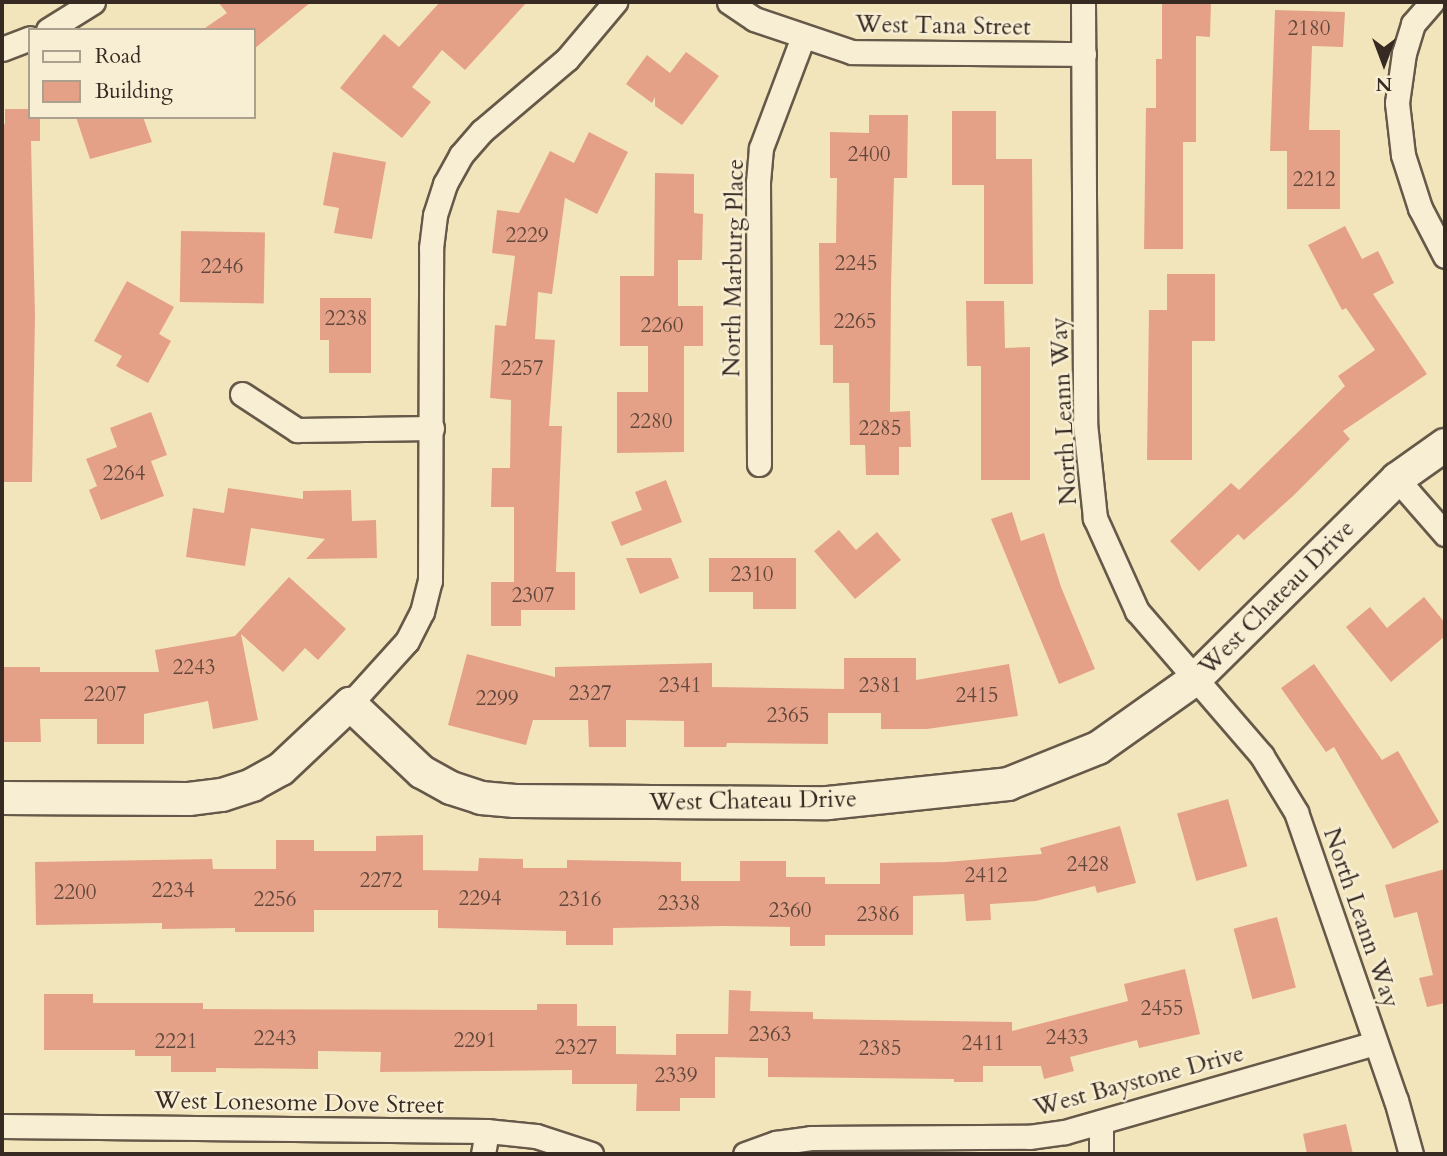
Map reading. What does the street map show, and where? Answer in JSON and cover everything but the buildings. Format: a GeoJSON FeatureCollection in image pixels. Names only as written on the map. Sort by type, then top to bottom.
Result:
{"type":"FeatureCollection","features":[{"type":"Feature","properties":{"kind":"street"},"geometry":{"type":"LineString","coordinates":[[51,28],[93,2]]}},
{"type":"Feature","properties":{"kind":"street"},"geometry":{"type":"LineString","coordinates":[[2,798],[189,799],[222,795],[253,785],[281,769],[393,659],[422,612],[430,581],[431,248],[435,215],[445,184],[461,155],[482,131],[567,59],[615,2]]}},
{"type":"Feature","properties":{"kind":"street","name":"West Tana Street"},"geometry":{"type":"LineString","coordinates":[[729,2],[754,19],[852,52],[1084,54]]}},
{"type":"Feature","properties":{"kind":"street","name":"North Leann Way"},"geometry":{"type":"LineString","coordinates":[[1083,2],[1085,423],[1095,518],[1137,611],[1262,756],[1296,812],[1396,1100],[1411,1154]]}},
{"type":"Feature","properties":{"kind":"street"},"geometry":{"type":"LineString","coordinates":[[1432,2],[1413,24],[1404,53],[1397,103],[1403,155],[1420,208],[1445,256]]}},
{"type":"Feature","properties":{"kind":"street","name":"North Marburg Place"},"geometry":{"type":"LineString","coordinates":[[759,464],[758,182],[761,148],[803,37]]}},
{"type":"Feature","properties":{"kind":"street"},"geometry":{"type":"LineString","coordinates":[[2,50],[28,39]]}},
{"type":"Feature","properties":{"kind":"street"},"geometry":{"type":"LineString","coordinates":[[242,394],[297,430],[432,428]]}},
{"type":"Feature","properties":{"kind":"street","name":"West Chateau Drive"},"geometry":{"type":"LineString","coordinates":[[350,704],[422,772],[451,788],[481,798],[515,801],[828,803],[1008,785],[1098,748],[1194,680],[1398,479],[1445,444]]}},
{"type":"Feature","properties":{"kind":"street"},"geometry":{"type":"LineString","coordinates":[[1398,479],[1445,534]]}},
{"type":"Feature","properties":{"kind":"street","name":"West Baystone Drive"},"geometry":{"type":"LineString","coordinates":[[745,1154],[776,1143],[811,1138],[1029,1137],[1065,1132],[1376,1042]]}},
{"type":"Feature","properties":{"kind":"street"},"geometry":{"type":"LineString","coordinates":[[1101,1122],[1101,1154]]}},
{"type":"Feature","properties":{"kind":"street","name":"West Lonesome Dove Street"},"geometry":{"type":"LineString","coordinates":[[2,1126],[487,1131],[536,1136],[591,1154]]}},
{"type":"Feature","properties":{"kind":"street"},"geometry":{"type":"LineString","coordinates":[[483,1154],[487,1131]]}}]}
